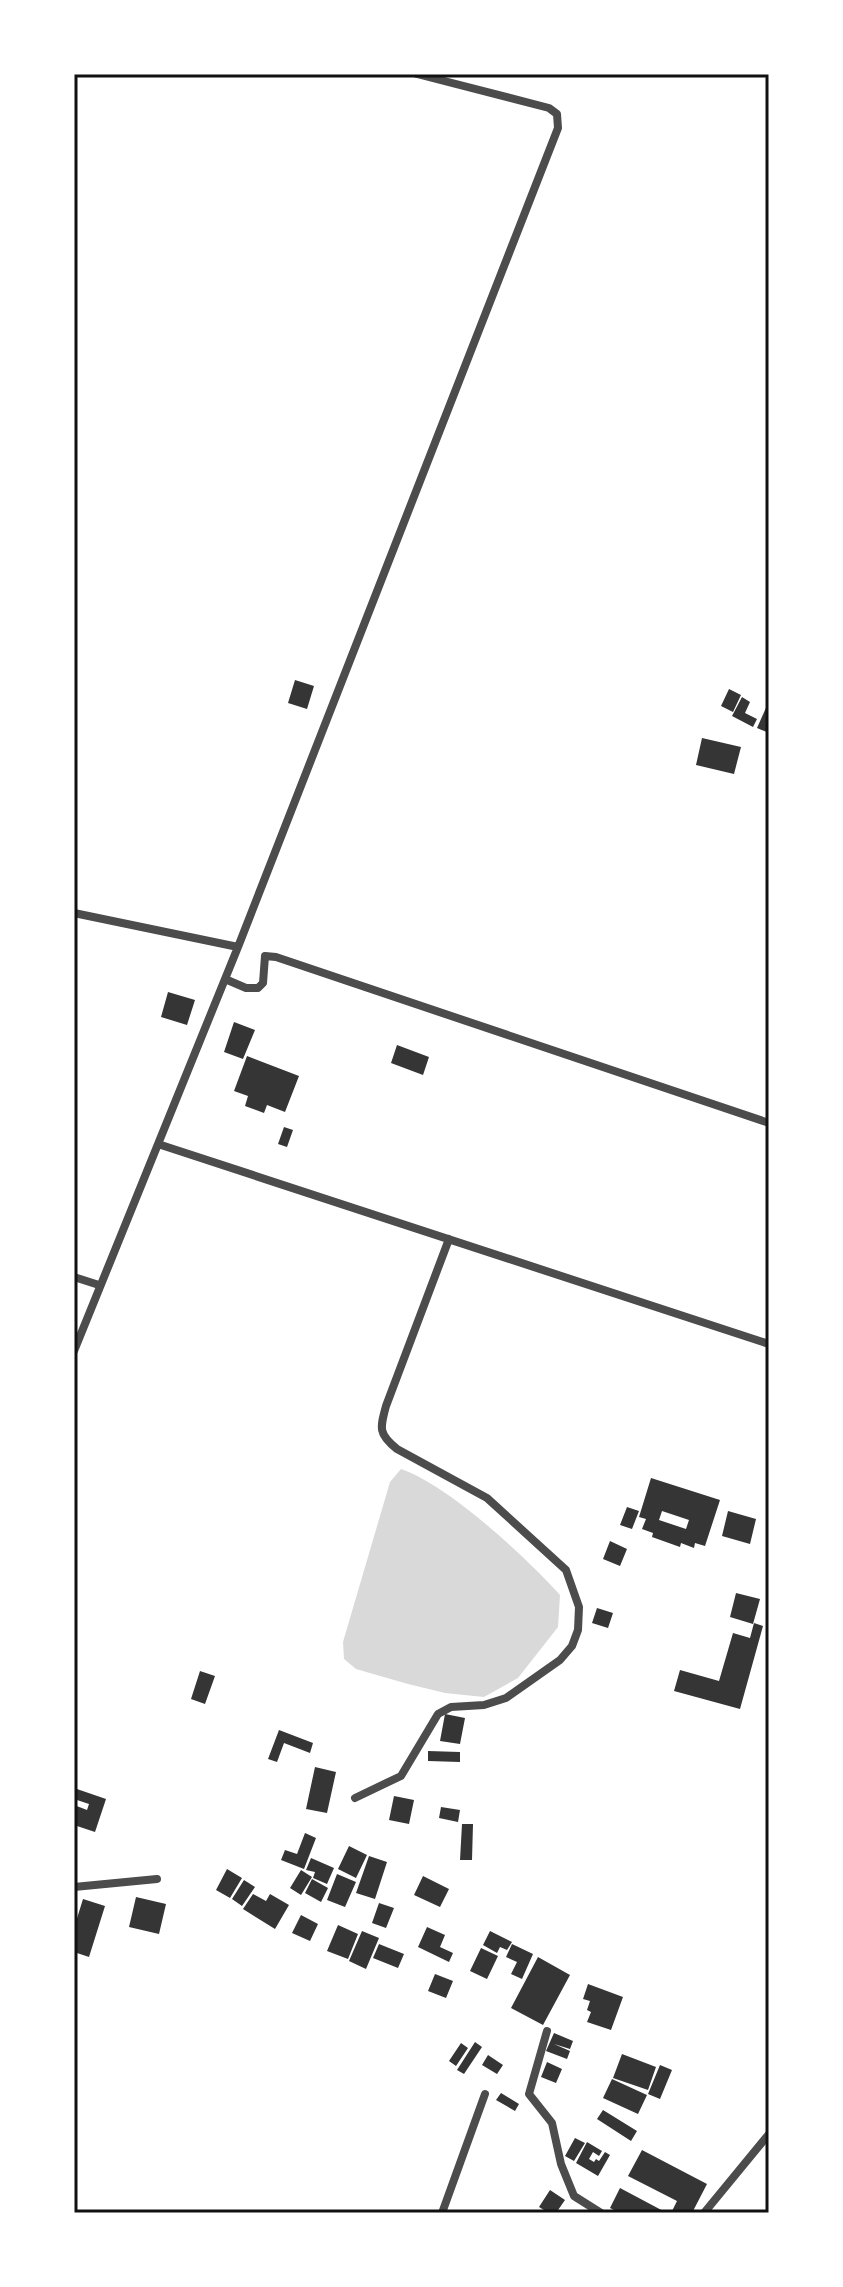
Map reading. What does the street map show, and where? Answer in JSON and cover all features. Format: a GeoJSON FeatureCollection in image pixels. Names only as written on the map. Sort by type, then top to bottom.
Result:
{"type":"FeatureCollection","features":[{"type":"Feature","properties":{"kind":"street"},"geometry":{"type":"LineString","coordinates":[[74,1351],[238,947],[558,128],[557,114],[549,108],[417,74]]}},
{"type":"Feature","properties":{"kind":"street"},"geometry":{"type":"LineString","coordinates":[[74,913],[238,947]]}},
{"type":"Feature","properties":{"kind":"street"},"geometry":{"type":"LineString","coordinates":[[225,979],[246,988],[258,988],[263,983],[265,956],[276,957],[769,1123]]}},
{"type":"Feature","properties":{"kind":"street"},"geometry":{"type":"LineString","coordinates":[[158,1144],[769,1344]]}},
{"type":"Feature","properties":{"kind":"street"},"geometry":{"type":"LineString","coordinates":[[355,1798],[401,1776],[438,1714],[451,1707],[484,1705],[506,1698],[560,1660],[572,1646],[578,1630],[579,1607],[566,1570],[487,1498],[397,1449],[384,1439],[381,1432],[386,1406],[449,1239]]}},
{"type":"Feature","properties":{"kind":"street"},"geometry":{"type":"LineString","coordinates":[[74,1277],[99,1285]]}},
{"type":"Feature","properties":{"kind":"street"},"geometry":{"type":"LineString","coordinates":[[74,1887],[157,1879]]}},
{"type":"Feature","properties":{"kind":"street"},"geometry":{"type":"LineString","coordinates":[[547,2031],[529,2094],[552,2123],[561,2164],[574,2196],[601,2213]]}},
{"type":"Feature","properties":{"kind":"street"},"geometry":{"type":"LineString","coordinates":[[442,2213],[485,2094]]}},
{"type":"Feature","properties":{"kind":"street"},"geometry":{"type":"LineString","coordinates":[[704,2213],[769,2134]]}},
{"type":"Feature","properties":{"kind":"shaded area"},"geometry":{"type":"Polygon","coordinates":[[[401,1469],[420,1477],[463,1506],[507,1543],[560,1595],[558,1627],[518,1678],[484,1697],[445,1693],[408,1684],[356,1669],[344,1659],[343,1642],[390,1482],[401,1469]]]}},
{"type":"Feature","properties":{"kind":"building"},"geometry":{"type":"Polygon","coordinates":[[[295,680],[314,686],[307,709],[288,703],[295,680]]]}},
{"type":"Feature","properties":{"kind":"building"},"geometry":{"type":"Polygon","coordinates":[[[729,689],[741,695],[733,712],[721,706],[729,689]]]}},
{"type":"Feature","properties":{"kind":"building"},"geometry":{"type":"Polygon","coordinates":[[[742,697],[750,702],[745,713],[757,719],[753,727],[732,716],[742,697]]]}},
{"type":"Feature","properties":{"kind":"building"},"geometry":{"type":"Polygon","coordinates":[[[769,701],[769,733],[757,728],[769,701]]]}},
{"type":"Feature","properties":{"kind":"building"},"geometry":{"type":"Polygon","coordinates":[[[702,738],[741,747],[734,774],[696,765],[702,738]]]}},
{"type":"Feature","properties":{"kind":"building"},"geometry":{"type":"Polygon","coordinates":[[[168,992],[195,1000],[187,1025],[161,1017],[168,992]]]}},
{"type":"Feature","properties":{"kind":"building"},"geometry":{"type":"Polygon","coordinates":[[[234,1022],[255,1030],[243,1059],[224,1052],[234,1022]]]}},
{"type":"Feature","properties":{"kind":"building"},"geometry":{"type":"Polygon","coordinates":[[[397,1045],[429,1057],[423,1075],[391,1063],[397,1045]]]}},
{"type":"Feature","properties":{"kind":"building"},"geometry":{"type":"Polygon","coordinates":[[[247,1056],[299,1076],[285,1112],[267,1105],[264,1113],[245,1106],[248,1096],[234,1091],[247,1056]]]}},
{"type":"Feature","properties":{"kind":"building"},"geometry":{"type":"Polygon","coordinates":[[[284,1127],[293,1130],[287,1147],[278,1144],[284,1127]]]}},
{"type":"Feature","properties":{"kind":"building"},"geometry":{"type":"Polygon","coordinates":[[[651,1478],[720,1500],[705,1546],[695,1543],[694,1548],[681,1543],[680,1547],[652,1537],[653,1533],[642,1529],[646,1519],[639,1517],[651,1478]],[[662,1511],[659,1520],[686,1529],[689,1520],[662,1511]]]}},
{"type":"Feature","properties":{"kind":"building"},"geometry":{"type":"Polygon","coordinates":[[[627,1507],[639,1511],[632,1529],[620,1525],[627,1507]]]}},
{"type":"Feature","properties":{"kind":"building"},"geometry":{"type":"Polygon","coordinates":[[[728,1511],[756,1519],[750,1544],[722,1536],[728,1511]]]}},
{"type":"Feature","properties":{"kind":"building"},"geometry":{"type":"Polygon","coordinates":[[[610,1541],[627,1549],[620,1566],[603,1559],[610,1541]]]}},
{"type":"Feature","properties":{"kind":"building"},"geometry":{"type":"Polygon","coordinates":[[[736,1593],[760,1599],[753,1624],[730,1617],[736,1593]]]}},
{"type":"Feature","properties":{"kind":"building"},"geometry":{"type":"Polygon","coordinates":[[[597,1608],[613,1613],[608,1628],[592,1623],[597,1608]]]}},
{"type":"Feature","properties":{"kind":"building"},"geometry":{"type":"Polygon","coordinates":[[[754,1623],[763,1626],[740,1709],[674,1691],[680,1670],[719,1681],[733,1633],[750,1638],[754,1623]]]}},
{"type":"Feature","properties":{"kind":"building"},"geometry":{"type":"Polygon","coordinates":[[[200,1671],[215,1676],[205,1704],[191,1699],[200,1671]]]}},
{"type":"Feature","properties":{"kind":"building"},"geometry":{"type":"Polygon","coordinates":[[[445,1714],[465,1718],[460,1744],[440,1741],[445,1714]]]}},
{"type":"Feature","properties":{"kind":"building"},"geometry":{"type":"Polygon","coordinates":[[[279,1730],[313,1743],[310,1753],[284,1743],[277,1762],[268,1759],[279,1730]]]}},
{"type":"Feature","properties":{"kind":"building"},"geometry":{"type":"Polygon","coordinates":[[[428,1751],[460,1752],[460,1762],[428,1761],[428,1751]]]}},
{"type":"Feature","properties":{"kind":"building"},"geometry":{"type":"Polygon","coordinates":[[[315,1767],[336,1772],[327,1813],[306,1809],[315,1767]]]}},
{"type":"Feature","properties":{"kind":"building"},"geometry":{"type":"Polygon","coordinates":[[[74,1788],[106,1799],[95,1832],[74,1825],[74,1805],[87,1810],[89,1804],[74,1799],[74,1788]]]}},
{"type":"Feature","properties":{"kind":"building"},"geometry":{"type":"Polygon","coordinates":[[[394,1796],[414,1800],[409,1824],[389,1820],[394,1796]]]}},
{"type":"Feature","properties":{"kind":"building"},"geometry":{"type":"Polygon","coordinates":[[[441,1807],[460,1810],[458,1822],[439,1818],[441,1807]]]}},
{"type":"Feature","properties":{"kind":"building"},"geometry":{"type":"Polygon","coordinates":[[[462,1824],[473,1824],[472,1860],[460,1860],[462,1824]]]}},
{"type":"Feature","properties":{"kind":"building"},"geometry":{"type":"Polygon","coordinates":[[[305,1833],[316,1838],[304,1869],[281,1860],[285,1850],[297,1854],[305,1833]]]}},
{"type":"Feature","properties":{"kind":"building"},"geometry":{"type":"Polygon","coordinates":[[[349,1846],[367,1855],[356,1878],[338,1869],[349,1846]]]}},
{"type":"Feature","properties":{"kind":"building"},"geometry":{"type":"Polygon","coordinates":[[[369,1856],[387,1862],[375,1899],[356,1893],[369,1856]]]}},
{"type":"Feature","properties":{"kind":"building"},"geometry":{"type":"Polygon","coordinates":[[[311,1858],[334,1868],[327,1884],[313,1878],[315,1872],[306,1870],[311,1858]]]}},
{"type":"Feature","properties":{"kind":"building"},"geometry":{"type":"Polygon","coordinates":[[[227,1869],[242,1878],[230,1898],[216,1890],[227,1869]]]}},
{"type":"Feature","properties":{"kind":"building"},"geometry":{"type":"Polygon","coordinates":[[[301,1870],[312,1877],[301,1895],[290,1888],[301,1870]]]}},
{"type":"Feature","properties":{"kind":"building"},"geometry":{"type":"Polygon","coordinates":[[[337,1874],[356,1882],[345,1907],[327,1900],[337,1874]]]}},
{"type":"Feature","properties":{"kind":"building"},"geometry":{"type":"Polygon","coordinates":[[[423,1876],[449,1889],[440,1907],[414,1895],[423,1876]]]}},
{"type":"Feature","properties":{"kind":"building"},"geometry":{"type":"Polygon","coordinates":[[[312,1879],[328,1888],[321,1902],[305,1893],[312,1879]]]}},
{"type":"Feature","properties":{"kind":"building"},"geometry":{"type":"Polygon","coordinates":[[[244,1880],[255,1887],[242,1906],[232,1899],[244,1880]]]}},
{"type":"Feature","properties":{"kind":"building"},"geometry":{"type":"Polygon","coordinates":[[[253,1894],[266,1901],[270,1894],[289,1905],[275,1929],[243,1909],[253,1894]]]}},
{"type":"Feature","properties":{"kind":"building"},"geometry":{"type":"Polygon","coordinates":[[[136,1897],[166,1904],[159,1934],[129,1927],[136,1897]]]}},
{"type":"Feature","properties":{"kind":"building"},"geometry":{"type":"Polygon","coordinates":[[[83,1899],[105,1906],[89,1957],[74,1952],[74,1928],[83,1899]]]}},
{"type":"Feature","properties":{"kind":"building"},"geometry":{"type":"Polygon","coordinates":[[[379,1903],[394,1908],[386,1928],[372,1923],[379,1903]]]}},
{"type":"Feature","properties":{"kind":"building"},"geometry":{"type":"Polygon","coordinates":[[[301,1915],[318,1924],[310,1941],[292,1933],[301,1915]]]}},
{"type":"Feature","properties":{"kind":"building"},"geometry":{"type":"Polygon","coordinates":[[[338,1925],[358,1934],[348,1959],[327,1951],[338,1925]]]}},
{"type":"Feature","properties":{"kind":"building"},"geometry":{"type":"Polygon","coordinates":[[[427,1927],[445,1935],[440,1947],[453,1953],[449,1962],[418,1947],[427,1927]]]}},
{"type":"Feature","properties":{"kind":"building"},"geometry":{"type":"Polygon","coordinates":[[[362,1931],[379,1938],[366,1969],[349,1961],[362,1931]]]}},
{"type":"Feature","properties":{"kind":"building"},"geometry":{"type":"Polygon","coordinates":[[[490,1931],[512,1942],[507,1950],[500,1947],[497,1953],[483,1945],[490,1931]]]}},
{"type":"Feature","properties":{"kind":"building"},"geometry":{"type":"Polygon","coordinates":[[[379,1944],[404,1954],[398,1968],[373,1958],[379,1944]]]}},
{"type":"Feature","properties":{"kind":"building"},"geometry":{"type":"Polygon","coordinates":[[[512,1944],[533,1954],[522,1979],[511,1974],[517,1962],[506,1957],[512,1944]]]}},
{"type":"Feature","properties":{"kind":"building"},"geometry":{"type":"Polygon","coordinates":[[[481,1948],[498,1956],[487,1979],[470,1971],[481,1948]]]}},
{"type":"Feature","properties":{"kind":"building"},"geometry":{"type":"Polygon","coordinates":[[[538,1957],[570,1975],[543,2025],[511,2008],[538,1957]]]}},
{"type":"Feature","properties":{"kind":"building"},"geometry":{"type":"Polygon","coordinates":[[[435,1974],[453,1981],[446,1998],[428,1991],[435,1974]]]}},
{"type":"Feature","properties":{"kind":"building"},"geometry":{"type":"Polygon","coordinates":[[[588,1984],[623,1997],[611,2030],[587,2022],[591,2012],[587,2010],[590,2001],[583,1999],[588,1984]]]}},
{"type":"Feature","properties":{"kind":"building"},"geometry":{"type":"Polygon","coordinates":[[[554,2033],[573,2041],[570,2049],[554,2044],[570,2051],[567,2059],[546,2051],[554,2033]]]}},
{"type":"Feature","properties":{"kind":"building"},"geometry":{"type":"Polygon","coordinates":[[[475,2042],[482,2047],[464,2074],[457,2070],[475,2042]]]}},
{"type":"Feature","properties":{"kind":"building"},"geometry":{"type":"Polygon","coordinates":[[[461,2043],[468,2048],[456,2066],[449,2061],[461,2043]]]}},
{"type":"Feature","properties":{"kind":"building"},"geometry":{"type":"Polygon","coordinates":[[[622,2054],[656,2067],[648,2090],[613,2078],[622,2054]]]}},
{"type":"Feature","properties":{"kind":"building"},"geometry":{"type":"Polygon","coordinates":[[[488,2055],[503,2065],[497,2074],[482,2065],[488,2055]]]}},
{"type":"Feature","properties":{"kind":"building"},"geometry":{"type":"Polygon","coordinates":[[[547,2062],[562,2069],[556,2083],[541,2077],[547,2062]]]}},
{"type":"Feature","properties":{"kind":"building"},"geometry":{"type":"Polygon","coordinates":[[[660,2065],[672,2070],[660,2099],[648,2094],[660,2065]]]}},
{"type":"Feature","properties":{"kind":"building"},"geometry":{"type":"Polygon","coordinates":[[[612,2079],[647,2095],[638,2114],[603,2098],[612,2079]]]}},
{"type":"Feature","properties":{"kind":"building"},"geometry":{"type":"Polygon","coordinates":[[[501,2093],[519,2104],[515,2111],[496,2100],[501,2093]]]}},
{"type":"Feature","properties":{"kind":"building"},"geometry":{"type":"Polygon","coordinates":[[[603,2110],[637,2131],[631,2141],[597,2119],[603,2110]]]}},
{"type":"Feature","properties":{"kind":"building"},"geometry":{"type":"Polygon","coordinates":[[[575,2138],[585,2143],[574,2161],[565,2156],[575,2138]]]}},
{"type":"Feature","properties":{"kind":"building"},"geometry":{"type":"Polygon","coordinates":[[[587,2142],[602,2151],[599,2156],[593,2152],[589,2159],[594,2162],[596,2159],[599,2161],[605,2152],[610,2155],[598,2176],[576,2163],[587,2142]]]}},
{"type":"Feature","properties":{"kind":"building"},"geometry":{"type":"Polygon","coordinates":[[[642,2150],[707,2184],[692,2213],[671,2213],[677,2201],[628,2176],[642,2150]]]}},
{"type":"Feature","properties":{"kind":"building"},"geometry":{"type":"Polygon","coordinates":[[[620,2188],[667,2213],[620,2213],[610,2208],[620,2188]]]}},
{"type":"Feature","properties":{"kind":"building"},"geometry":{"type":"Polygon","coordinates":[[[550,2190],[565,2200],[556,2213],[539,2207],[550,2190]]]}}]}
